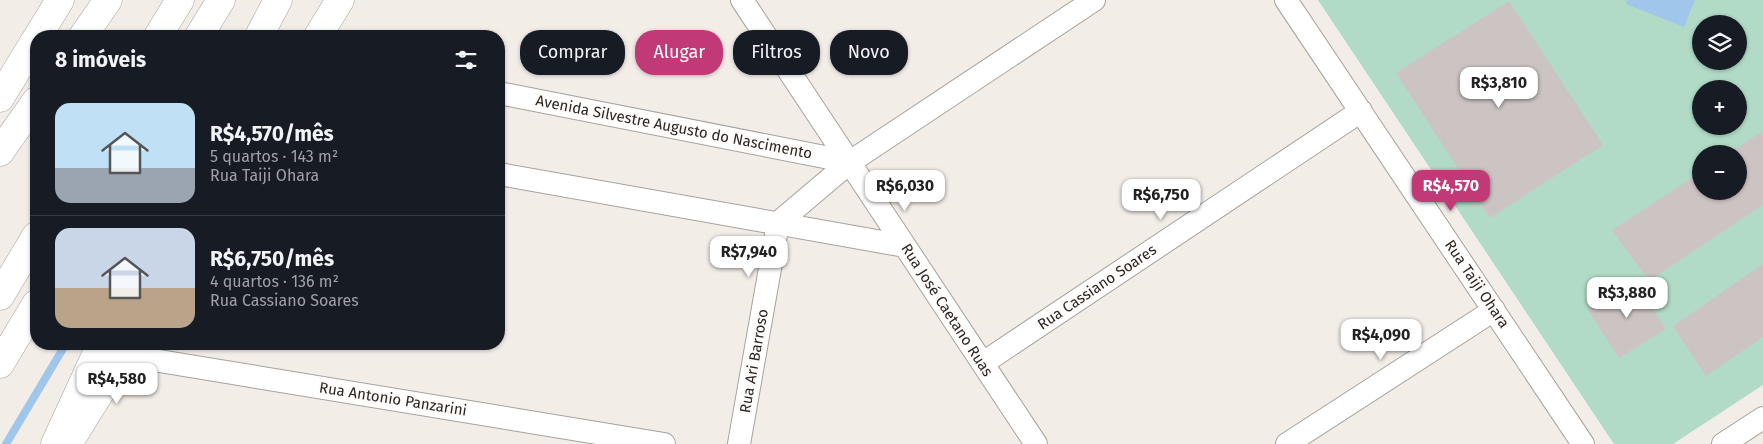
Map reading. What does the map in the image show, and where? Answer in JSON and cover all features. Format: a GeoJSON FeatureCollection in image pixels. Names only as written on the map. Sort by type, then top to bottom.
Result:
{"type":"FeatureCollection","features":[{"type":"Feature","properties":{"kind":"main road"},"geometry":{"type":"LineString","coordinates":[[42,30],[60,0]]}},
{"type":"Feature","properties":{"kind":"main road"},"geometry":{"type":"LineString","coordinates":[[86,30],[108,0]]}},
{"type":"Feature","properties":{"kind":"main road"},"geometry":{"type":"LineString","coordinates":[[162,30],[180,0]]}},
{"type":"Feature","properties":{"kind":"main road"},"geometry":{"type":"LineString","coordinates":[[203,30],[221,0]]}},
{"type":"Feature","properties":{"kind":"main road"},"geometry":{"type":"LineString","coordinates":[[262,30],[278,0]]}},
{"type":"Feature","properties":{"kind":"main road"},"geometry":{"type":"LineString","coordinates":[[322,30],[340,0]]}},
{"type":"Feature","properties":{"kind":"main road"},"geometry":{"type":"LineString","coordinates":[[0,98],[30,49]]}},
{"type":"Feature","properties":{"kind":"main road"},"geometry":{"type":"LineString","coordinates":[[0,152],[30,110]]}},
{"type":"Feature","properties":{"kind":"main road"},"geometry":{"type":"LineString","coordinates":[[0,296],[30,246]]}},
{"type":"Feature","properties":{"kind":"main road"},"geometry":{"type":"LineString","coordinates":[[0,364],[30,314]]}},
{"type":"Feature","properties":{"kind":"main road"},"geometry":{"type":"LineString","coordinates":[[55,444],[117,350]]}},
{"type":"Feature","properties":{"kind":"main road"},"geometry":{"type":"LineString","coordinates":[[68,444],[117,350]]}},
{"type":"Feature","properties":{"kind":"street","name":"Rua José Caetano Ruas"},"geometry":{"type":"LineString","coordinates":[[742,0],[1036,444]]}},
{"type":"Feature","properties":{"kind":"street"},"geometry":{"type":"LineString","coordinates":[[778,223],[850,162],[1094,0]]}},
{"type":"Feature","properties":{"kind":"street","name":"Rua Taiji Ohara"},"geometry":{"type":"LineString","coordinates":[[1286,0],[1584,444]]}},
{"type":"Feature","properties":{"kind":"street","name":"Avenida Silvestre Augusto do Nascimento"},"geometry":{"type":"LineString","coordinates":[[505,93],[850,162]]}},
{"type":"Feature","properties":{"kind":"street","name":"Rua Cassiano Soares"},"geometry":{"type":"LineString","coordinates":[[983,363],[1361,111]]}},
{"type":"Feature","properties":{"kind":"street"},"geometry":{"type":"LineString","coordinates":[[505,175],[905,246]]}},
{"type":"Feature","properties":{"kind":"street","name":"Rua Ari Barroso"},"geometry":{"type":"LineString","coordinates":[[739,444],[778,223]]}},
{"type":"Feature","properties":{"kind":"street"},"geometry":{"type":"LineString","coordinates":[[1287,444],[1494,310]]}},
{"type":"Feature","properties":{"kind":"street","name":"Rua Antonio Panzarini"},"geometry":{"type":"LineString","coordinates":[[129,350],[664,444]]}},
{"type":"Feature","properties":{"kind":"street"},"geometry":{"type":"LineString","coordinates":[[1723,444],[1763,418]]}},
{"type":"Feature","properties":{"kind":"green space"},"geometry":{"type":"Polygon","coordinates":[[[1318,0],[1763,0],[1763,385],[1673,444],[1614,444],[1318,0]]]}},
{"type":"Feature","properties":{"kind":"water"},"geometry":{"type":"Polygon","coordinates":[[[1628,0],[1695,0],[1684,27],[1626,4],[1628,0]]]}},
{"type":"Feature","properties":{"kind":"building"},"geometry":{"type":"Polygon","coordinates":[[[1509,1],[1603,145],[1490,218],[1396,73],[1509,1]]]}},
{"type":"Feature","properties":{"kind":"building"},"geometry":{"type":"Polygon","coordinates":[[[1763,131],[1763,205],[1649,281],[1612,230],[1692,178],[1692,200],[1747,200],[1747,145],[1742,145],[1763,131]]]}},
{"type":"Feature","properties":{"kind":"building"},"geometry":{"type":"Polygon","coordinates":[[[1763,264],[1763,337],[1706,376],[1673,326],[1763,264]]]}},
{"type":"Feature","properties":{"kind":"building"},"geometry":{"type":"Polygon","coordinates":[[[1634,280],[1666,329],[1619,358],[1588,310],[1634,280]]]}},
{"type":"Feature","properties":{"kind":"waterway"},"geometry":{"type":"LineString","coordinates":[[6,444],[62,350]]}}]}
